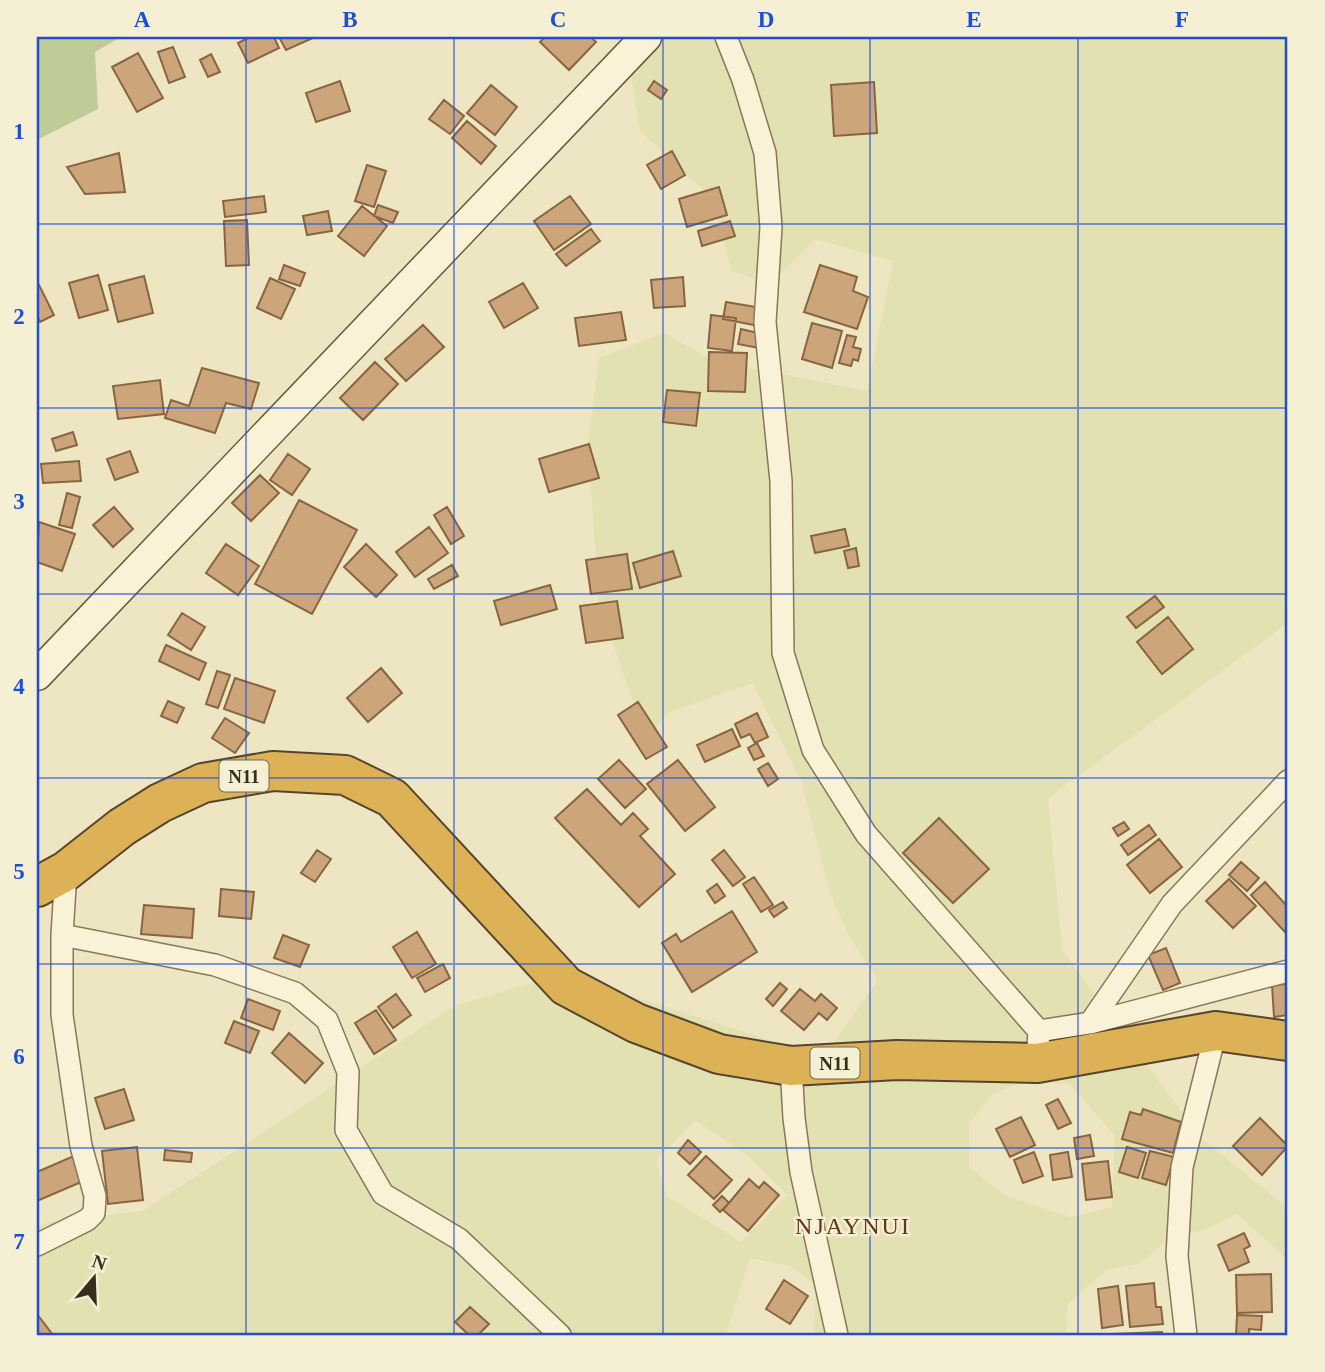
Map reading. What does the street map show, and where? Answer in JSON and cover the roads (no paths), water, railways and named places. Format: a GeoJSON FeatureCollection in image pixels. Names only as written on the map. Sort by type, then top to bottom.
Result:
{"type":"FeatureCollection","features":[{"type":"Feature","properties":{"kind":"highway","name":"N11"},"geometry":{"type":"LineString","coordinates":[[52,879],[122,827],[160,803],[203,783],[273,771],[345,775],[392,798],[566,986],[636,1023],[719,1054],[791,1066],[897,1060],[1216,1031],[1288,1041]]}},
{"type":"Feature","properties":{"kind":"main road"},"geometry":{"type":"LineString","coordinates":[[37,675],[646,37]]}},
{"type":"Feature","properties":{"kind":"street"},"geometry":{"type":"LineString","coordinates":[[726,37],[743,80],[765,153],[771,227],[765,322],[781,481],[783,653],[813,750],[866,834],[1038,1047],[1090,1023],[1288,971]]}},
{"type":"Feature","properties":{"kind":"street"},"geometry":{"type":"LineString","coordinates":[[1090,1023],[1172,904],[1288,781]]}},
{"type":"Feature","properties":{"kind":"street"},"geometry":{"type":"LineString","coordinates":[[37,1245],[87,1220],[94,1213],[95,1196],[81,1146],[61,1015],[62,935],[52,879]]}},
{"type":"Feature","properties":{"kind":"street"},"geometry":{"type":"LineString","coordinates":[[62,935],[215,965],[295,993],[327,1020],[348,1072],[346,1130],[383,1194],[459,1239],[560,1335]]}},
{"type":"Feature","properties":{"kind":"street"},"geometry":{"type":"LineString","coordinates":[[1186,1335],[1177,1256],[1182,1167],[1216,1031]]}},
{"type":"Feature","properties":{"kind":"street"},"geometry":{"type":"LineString","coordinates":[[791,1066],[801,1172],[837,1335]]}},
{"type":"Feature","properties":{"kind":"district","name":"NJAYNUI"},"geometry":{"type":"Point","coordinates":[853,1226]}}]}
